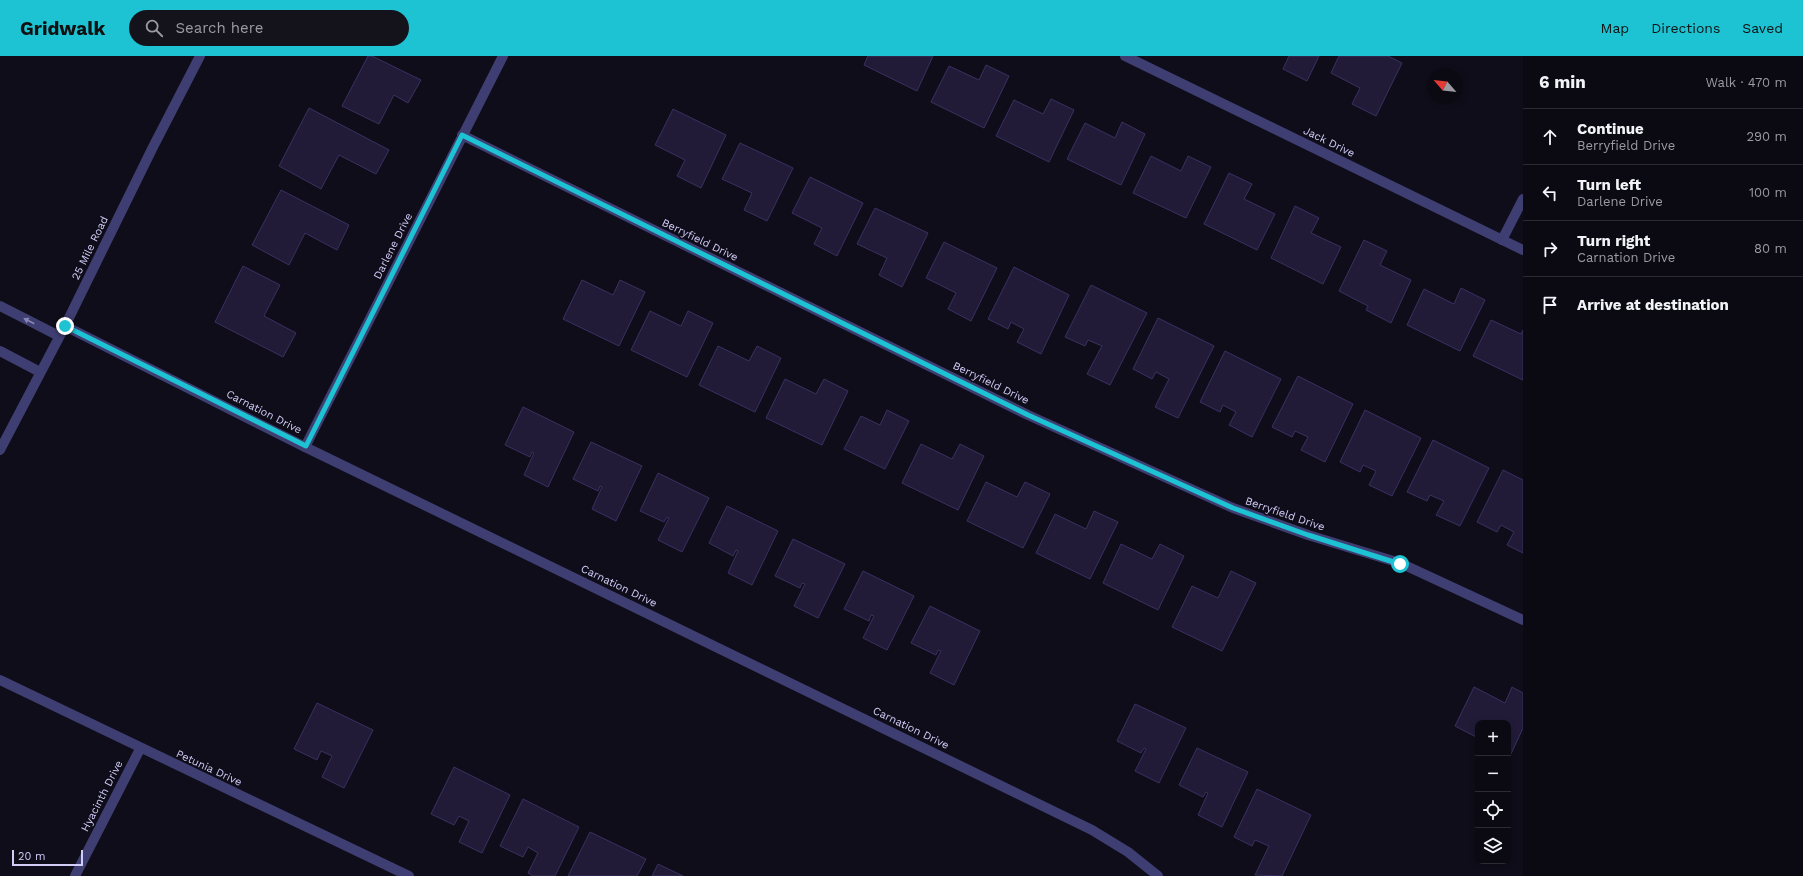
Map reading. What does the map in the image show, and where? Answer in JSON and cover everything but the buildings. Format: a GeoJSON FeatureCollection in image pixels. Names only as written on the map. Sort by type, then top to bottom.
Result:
{"type":"FeatureCollection","features":[{"type":"Feature","properties":{"kind":"street","name":"25 Mile Road"},"geometry":{"type":"LineString","coordinates":[[0,450],[65,326],[200,56]]}},
{"type":"Feature","properties":{"kind":"street","name":"Darlene Drive"},"geometry":{"type":"LineString","coordinates":[[306,446],[503,56]]}},
{"type":"Feature","properties":{"kind":"street","name":"Jack Drive"},"geometry":{"type":"LineString","coordinates":[[1125,56],[1523,250]]}},
{"type":"Feature","properties":{"kind":"street","name":"Berryfield Drive"},"geometry":{"type":"LineString","coordinates":[[462,135],[1028,415],[1233,508],[1308,535],[1400,564],[1523,620]]}},
{"type":"Feature","properties":{"kind":"street"},"geometry":{"type":"LineString","coordinates":[[1502,240],[1523,198]]}},
{"type":"Feature","properties":{"kind":"street"},"geometry":{"type":"LineString","coordinates":[[0,306],[59,336]]}},
{"type":"Feature","properties":{"kind":"street","name":"Carnation Drive"},"geometry":{"type":"LineString","coordinates":[[65,326],[306,446],[1092,830],[1128,852],[1158,876]]}},
{"type":"Feature","properties":{"kind":"street"},"geometry":{"type":"LineString","coordinates":[[0,351],[40,372]]}},
{"type":"Feature","properties":{"kind":"street","name":"Petunia Drive"},"geometry":{"type":"LineString","coordinates":[[0,680],[140,749],[409,876]]}},
{"type":"Feature","properties":{"kind":"street","name":"Hyacinth Drive"},"geometry":{"type":"LineString","coordinates":[[75,876],[140,749]]}},
{"type":"Feature","properties":{"kind":"route"},"geometry":{"type":"LineString","coordinates":[[65,326],[306,446],[462,135],[1028,415],[1233,508],[1308,535],[1400,564]]}}]}
